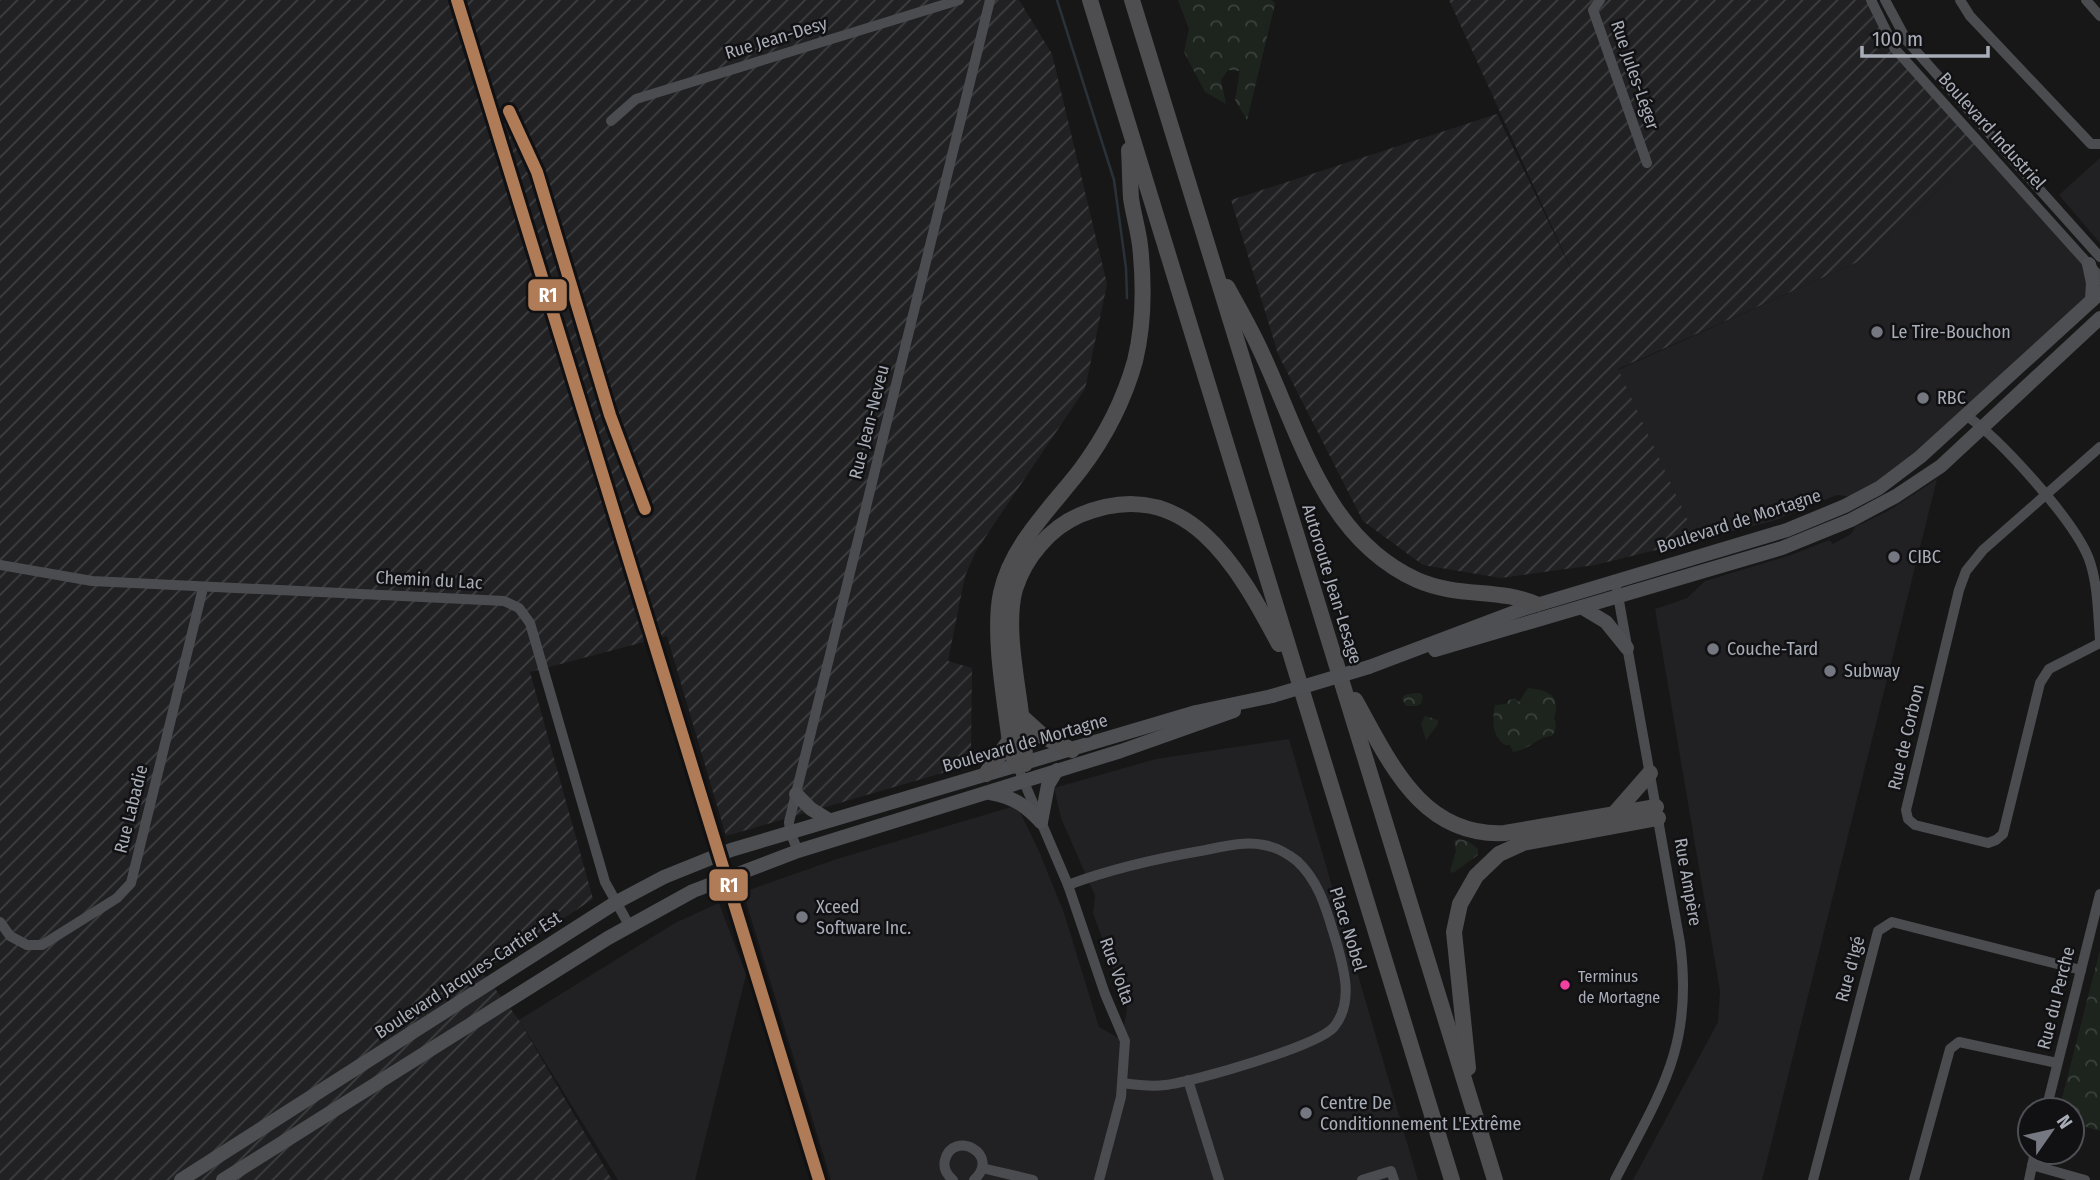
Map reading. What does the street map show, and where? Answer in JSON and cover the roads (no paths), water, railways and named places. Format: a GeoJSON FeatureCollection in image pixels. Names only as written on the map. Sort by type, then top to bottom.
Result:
{"type":"FeatureCollection","features":[{"type":"Feature","properties":{"kind":"highway"},"geometry":{"type":"LineString","coordinates":[[1090,0],[1449,1176]]}},
{"type":"Feature","properties":{"kind":"highway","name":"Autoroute Jean-Lesage"},"geometry":{"type":"LineString","coordinates":[[1132,0],[1495,1180]]}},
{"type":"Feature","properties":{"kind":"highway"},"geometry":{"type":"LineString","coordinates":[[1022,770],[1011,755],[998,626],[999,600],[1004,580],[1024,543],[1081,469],[1105,432],[1125,391],[1137,353],[1142,275],[1131,198],[1128,127]]}},
{"type":"Feature","properties":{"kind":"highway"},"geometry":{"type":"LineString","coordinates":[[1210,255],[1258,343],[1324,491],[1359,540],[1394,568],[1430,585],[1469,594],[1519,597],[1536,604]]}},
{"type":"Feature","properties":{"kind":"highway"},"geometry":{"type":"LineString","coordinates":[[1022,770],[1022,717],[1011,620],[1012,603],[1019,580],[1035,550],[1051,534],[1074,518],[1106,508],[1132,505],[1160,510],[1188,522],[1208,537],[1226,556],[1248,586],[1296,674]]}},
{"type":"Feature","properties":{"kind":"highway"},"geometry":{"type":"LineString","coordinates":[[1339,671],[1394,768],[1421,802],[1447,822],[1477,832],[1505,833],[1615,813],[1657,813]]}},
{"type":"Feature","properties":{"kind":"highway"},"geometry":{"type":"LineString","coordinates":[[1022,717],[1044,737],[1072,750]]}},
{"type":"Feature","properties":{"kind":"highway"},"geometry":{"type":"LineString","coordinates":[[986,774],[1010,740]]}},
{"type":"Feature","properties":{"kind":"highway"},"geometry":{"type":"LineString","coordinates":[[1615,813],[1650,773]]}},
{"type":"Feature","properties":{"kind":"highway"},"geometry":{"type":"LineString","coordinates":[[1474,1112],[1454,937],[1457,914],[1468,887],[1488,862],[1516,845],[1657,813]]}},
{"type":"Feature","properties":{"kind":"main road"},"geometry":{"type":"LineString","coordinates":[[2094,260],[2093,284],[2096,297]]}},
{"type":"Feature","properties":{"kind":"main road","name":"Boulevard de Mortagne"},"geometry":{"type":"LineString","coordinates":[[1369,667],[1536,604],[1771,535],[1830,514],[1879,488],[1920,457],[2096,297]]}},
{"type":"Feature","properties":{"kind":"main road","name":"Boulevard de Mortagne"},"geometry":{"type":"LineString","coordinates":[[790,832],[986,774],[1057,770],[1153,740],[1272,696],[1369,667],[1468,642],[1618,595],[1726,565],[1824,532],[1896,496],[1941,466],[2100,318]]}},
{"type":"Feature","properties":{"kind":"main road"},"geometry":{"type":"LineString","coordinates":[[1581,607],[1606,622],[1627,648]]}},
{"type":"Feature","properties":{"kind":"main road","name":"Boulevard de Mortagne"},"geometry":{"type":"LineString","coordinates":[[798,851],[985,792],[1022,770],[1072,750],[1203,710],[1272,696]]}},
{"type":"Feature","properties":{"kind":"main road"},"geometry":{"type":"LineString","coordinates":[[1041,822],[1048,785],[1057,770]]}},
{"type":"Feature","properties":{"kind":"main road"},"geometry":{"type":"LineString","coordinates":[[985,792],[1011,797],[1030,810],[1041,822]]}},
{"type":"Feature","properties":{"kind":"main road"},"geometry":{"type":"LineString","coordinates":[[796,794],[811,809],[829,820]]}},
{"type":"Feature","properties":{"kind":"main road","name":"Boulevard Jacques-Cartier Est"},"geometry":{"type":"LineString","coordinates":[[181,1180],[615,903],[664,877],[709,858],[790,832]]}},
{"type":"Feature","properties":{"kind":"main road"},"geometry":{"type":"LineString","coordinates":[[223,1180],[629,925],[714,881],[798,851]]}},
{"type":"Feature","properties":{"kind":"street","name":"Rue Jean-Desy"},"geometry":{"type":"LineString","coordinates":[[611,121],[635,99],[959,0]]}},
{"type":"Feature","properties":{"kind":"street","name":"Rue Jean-Neveu"},"geometry":{"type":"LineString","coordinates":[[790,832],[789,822],[990,0]]}},
{"type":"Feature","properties":{"kind":"street","name":"Rue Jules-Léger"},"geometry":{"type":"LineString","coordinates":[[1600,0],[1593,10],[1647,163]]}},
{"type":"Feature","properties":{"kind":"street","name":"Boulevard Industriel"},"geometry":{"type":"LineString","coordinates":[[1871,0],[1895,49],[1905,61],[2073,247],[2094,260]]}},
{"type":"Feature","properties":{"kind":"street","name":"Boulevard Industriel"},"geometry":{"type":"LineString","coordinates":[[1885,0],[1916,52],[2083,238],[2100,277]]}},
{"type":"Feature","properties":{"kind":"street"},"geometry":{"type":"LineString","coordinates":[[1960,0],[1970,16],[2091,144],[2100,144]]}},
{"type":"Feature","properties":{"kind":"street"},"geometry":{"type":"LineString","coordinates":[[1905,61],[1916,52]]}},
{"type":"Feature","properties":{"kind":"street"},"geometry":{"type":"LineString","coordinates":[[1973,137],[1984,128]]}},
{"type":"Feature","properties":{"kind":"street"},"geometry":{"type":"LineString","coordinates":[[2073,247],[2083,238]]}},
{"type":"Feature","properties":{"kind":"street"},"geometry":{"type":"LineString","coordinates":[[1967,416],[1982,427],[2046,495],[2073,531],[2089,560],[2098,594],[2100,641]]}},
{"type":"Feature","properties":{"kind":"street"},"geometry":{"type":"LineString","coordinates":[[2046,495],[2100,447]]}},
{"type":"Feature","properties":{"kind":"street","name":"Rue de Corbon"},"geometry":{"type":"LineString","coordinates":[[2046,495],[1983,550],[1966,571],[1959,590],[1906,810],[1908,819],[1915,825],[1988,843],[2003,834],[2040,683],[2049,669],[2100,641]]}},
{"type":"Feature","properties":{"kind":"street","name":"Chemin du Lac"},"geometry":{"type":"LineString","coordinates":[[0,565],[92,581],[504,601],[519,608],[530,623],[605,882],[629,925]]}},
{"type":"Feature","properties":{"kind":"street","name":"Rue Ampère"},"geometry":{"type":"LineString","coordinates":[[1615,1180],[1662,1090],[1676,1052],[1682,1022],[1684,979],[1682,952],[1616,580]]}},
{"type":"Feature","properties":{"kind":"street","name":"Rue Labadie"},"geometry":{"type":"LineString","coordinates":[[0,922],[10,936],[27,945],[42,945],[117,898],[131,883],[203,588]]}},
{"type":"Feature","properties":{"kind":"street","name":"Rue Volta"},"geometry":{"type":"LineString","coordinates":[[1022,770],[1068,885],[1105,994],[1125,1041],[1121,1097],[1099,1180]]}},
{"type":"Feature","properties":{"kind":"street"},"geometry":{"type":"LineString","coordinates":[[790,832],[798,851]]}},
{"type":"Feature","properties":{"kind":"street","name":"Place Nobel"},"geometry":{"type":"LineString","coordinates":[[1068,885],[1159,858],[1241,844],[1264,845],[1296,860],[1309,874],[1327,912],[1342,965],[1346,993],[1340,1017],[1323,1037],[1188,1080],[1150,1086],[1123,1083]]}},
{"type":"Feature","properties":{"kind":"street","name":"Rue du Perche"},"geometry":{"type":"LineString","coordinates":[[2049,1096],[2100,894]]}},
{"type":"Feature","properties":{"kind":"street","name":"Rue d'Igé"},"geometry":{"type":"LineString","coordinates":[[1813,1180],[1878,930],[1892,922],[2081,970]]}},
{"type":"Feature","properties":{"kind":"street"},"geometry":{"type":"LineString","coordinates":[[1914,1180],[1950,1049],[1959,1042],[2057,1063]]}},
{"type":"Feature","properties":{"kind":"street"},"geometry":{"type":"LineString","coordinates":[[1188,1080],[1219,1180]]}},
{"type":"Feature","properties":{"kind":"street"},"geometry":{"type":"LineString","coordinates":[[953,1180],[946,1171],[945,1158],[953,1148],[965,1145],[977,1150],[983,1162],[974,1180]]}},
{"type":"Feature","properties":{"kind":"street"},"geometry":{"type":"LineString","coordinates":[[2036,1166],[2085,1180]]}},
{"type":"Feature","properties":{"kind":"street"},"geometry":{"type":"LineString","coordinates":[[982,1168],[1033,1180]]}},
{"type":"Feature","properties":{"kind":"street"},"geometry":{"type":"LineString","coordinates":[[1362,1180],[1391,1171],[1394,1180]]}},
{"type":"Feature","properties":{"kind":"waterway"},"geometry":{"type":"LineString","coordinates":[[1057,0],[1114,180],[1126,268],[1127,298]]}},
{"type":"Feature","properties":{"kind":"place","name":"Le Tire-Bouchon"},"geometry":{"type":"Point","coordinates":[1877,332]}},
{"type":"Feature","properties":{"kind":"place","name":"RBC"},"geometry":{"type":"Point","coordinates":[1923,398]}},
{"type":"Feature","properties":{"kind":"place","name":"CIBC"},"geometry":{"type":"Point","coordinates":[1894,557]}},
{"type":"Feature","properties":{"kind":"place","name":"Couche-Tard"},"geometry":{"type":"Point","coordinates":[1713,649]}},
{"type":"Feature","properties":{"kind":"place","name":"Subway"},"geometry":{"type":"Point","coordinates":[1830,671]}},
{"type":"Feature","properties":{"kind":"place","name":"Xceed Software Inc."},"geometry":{"type":"Point","coordinates":[802,917]}},
{"type":"Feature","properties":{"kind":"place","name":"Terminus de Mortagne"},"geometry":{"type":"Point","coordinates":[1565,985]}},
{"type":"Feature","properties":{"kind":"place","name":"Centre De Conditionnement L'Extrême"},"geometry":{"type":"Point","coordinates":[1306,1113]}}]}
